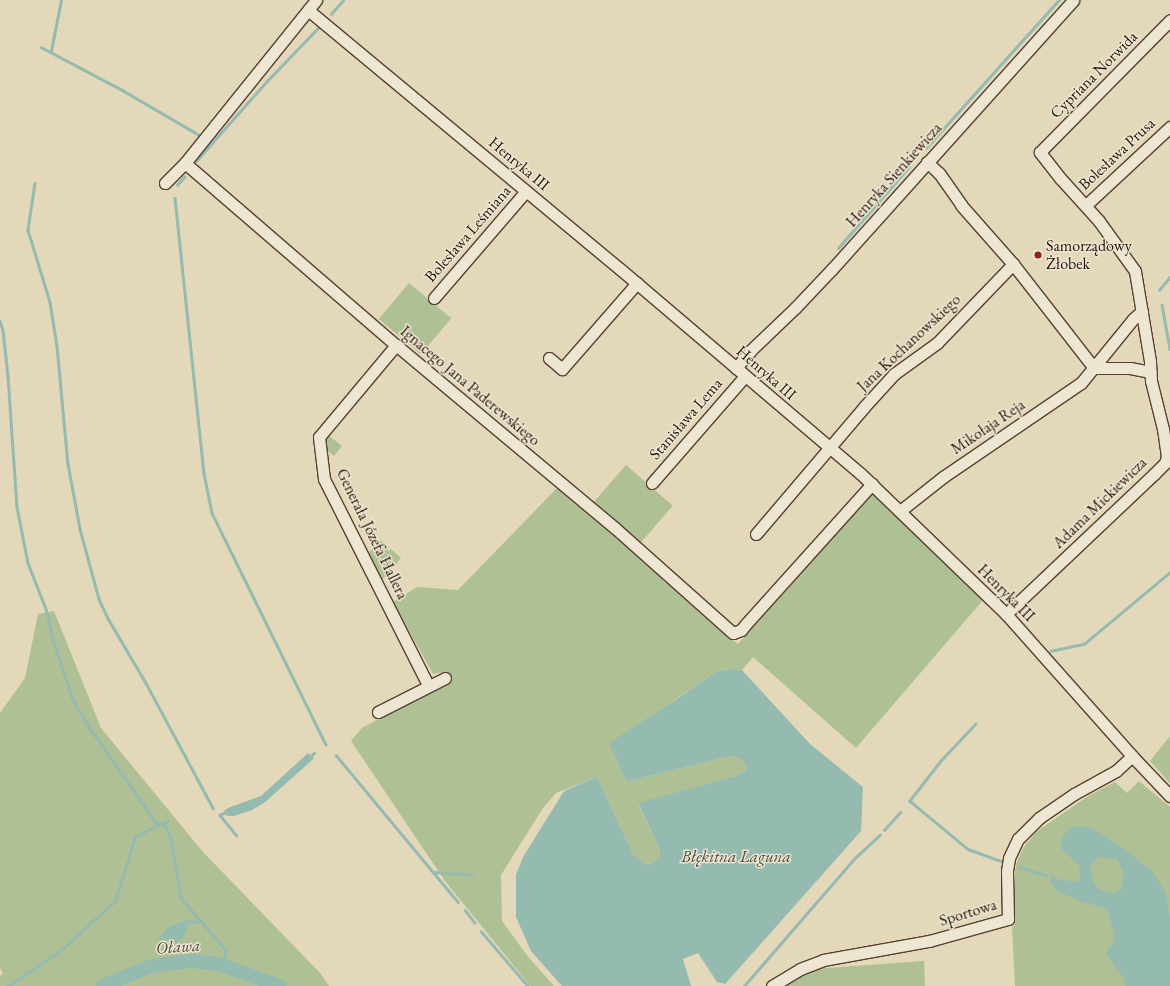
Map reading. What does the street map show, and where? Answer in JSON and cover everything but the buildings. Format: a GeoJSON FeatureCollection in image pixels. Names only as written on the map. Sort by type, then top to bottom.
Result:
{"type":"FeatureCollection","features":[{"type":"Feature","properties":{"kind":"street"},"geometry":{"type":"LineString","coordinates":[[165,183],[185,163],[316,0]]}},
{"type":"Feature","properties":{"kind":"street","name":"Henryka Sienkiewicza"},"geometry":{"type":"LineString","coordinates":[[736,368],[751,350],[795,308],[1073,0]]}},
{"type":"Feature","properties":{"kind":"street","name":"Henryka III"},"geometry":{"type":"LineString","coordinates":[[308,10],[637,284],[872,484],[1006,614],[1132,756],[1170,796]]}},
{"type":"Feature","properties":{"kind":"street","name":"Cypriana Norwida"},"geometry":{"type":"LineString","coordinates":[[1040,152],[1170,20]]}},
{"type":"Feature","properties":{"kind":"street","name":"Bolesława Prusa"},"geometry":{"type":"LineString","coordinates":[[1086,205],[1170,127]]}},
{"type":"Feature","properties":{"kind":"street","name":"Adama Mickiewicza"},"geometry":{"type":"LineString","coordinates":[[1006,614],[1086,540],[1165,463],[1168,453],[1151,372],[1135,272],[1086,205],[1060,178],[1040,152]]}},
{"type":"Feature","properties":{"kind":"street"},"geometry":{"type":"LineString","coordinates":[[928,162],[939,173],[961,205],[1013,264],[1094,368],[1130,368],[1151,372]]}},
{"type":"Feature","properties":{"kind":"street","name":"Ignacego Jana Paderewskiego"},"geometry":{"type":"LineString","coordinates":[[185,163],[396,345],[615,528],[733,633],[741,630],[872,484]]}},
{"type":"Feature","properties":{"kind":"street","name":"Bolesława Leśmiana"},"geometry":{"type":"LineString","coordinates":[[434,298],[526,191]]}},
{"type":"Feature","properties":{"kind":"street","name":"Jana Kochanowskiego"},"geometry":{"type":"LineString","coordinates":[[756,534],[894,374],[937,343],[1013,264]]}},
{"type":"Feature","properties":{"kind":"street"},"geometry":{"type":"LineString","coordinates":[[549,358],[562,369],[637,284]]}},
{"type":"Feature","properties":{"kind":"street","name":"Mikołaja Reja"},"geometry":{"type":"LineString","coordinates":[[900,511],[943,477],[1081,383],[1133,319],[1142,311]]}},
{"type":"Feature","properties":{"kind":"street","name":"Generała Józefa Hallera"},"geometry":{"type":"LineString","coordinates":[[396,345],[319,437],[324,479],[428,685]]}},
{"type":"Feature","properties":{"kind":"street","name":"Stanisława Lema"},"geometry":{"type":"LineString","coordinates":[[652,483],[745,376]]}},
{"type":"Feature","properties":{"kind":"street"},"geometry":{"type":"LineString","coordinates":[[378,712],[444,678]]}},
{"type":"Feature","properties":{"kind":"street","name":"Sportowa"},"geometry":{"type":"LineString","coordinates":[[772,986],[800,969],[823,960],[897,948],[969,931],[1008,919],[1007,871],[1009,858],[1018,839],[1026,829],[1040,818],[1074,794],[1116,771],[1132,756]]}},
{"type":"Feature","properties":{"kind":"green space"},"geometry":{"type":"Polygon","coordinates":[[[409,283],[451,318],[421,354],[379,319],[409,283]]]}},
{"type":"Feature","properties":{"kind":"green space"},"geometry":{"type":"Polygon","coordinates":[[[328,435],[342,446],[334,456],[326,450],[325,439],[328,435]]]}},
{"type":"Feature","properties":{"kind":"green space"},"geometry":{"type":"Polygon","coordinates":[[[626,465],[673,506],[640,543],[593,503],[626,465]]]}},
{"type":"Feature","properties":{"kind":"green space"},"geometry":{"type":"Polygon","coordinates":[[[559,486],[645,556],[664,582],[681,592],[724,633],[738,644],[873,493],[983,600],[856,748],[753,657],[742,670],[730,669],[715,672],[650,717],[629,781],[730,756],[740,758],[746,764],[745,771],[736,776],[638,804],[660,850],[659,859],[647,865],[634,856],[597,777],[556,793],[543,808],[501,875],[502,921],[529,958],[554,986],[530,986],[445,881],[351,741],[362,728],[447,681],[443,672],[433,674],[393,602],[417,587],[458,590],[559,486]]]}},
{"type":"Feature","properties":{"kind":"green space"},"geometry":{"type":"Polygon","coordinates":[[[380,540],[389,547],[387,549],[389,551],[391,549],[401,558],[382,580],[368,553],[380,540]]]}},
{"type":"Feature","properties":{"kind":"green space"},"geometry":{"type":"Polygon","coordinates":[[[54,611],[101,728],[203,852],[320,973],[329,986],[0,986],[0,976],[3,974],[0,968],[0,713],[25,678],[38,614],[54,611]]]}},
{"type":"Feature","properties":{"kind":"green space"},"geometry":{"type":"Polygon","coordinates":[[[1170,736],[1170,783],[1150,761],[1170,736]]]}},
{"type":"Feature","properties":{"kind":"green space"},"geometry":{"type":"Polygon","coordinates":[[[1139,781],[1170,807],[1170,986],[1015,986],[1012,927],[1015,924],[1015,871],[1023,848],[1036,832],[1088,796],[1115,782],[1127,793],[1139,781]]]}},
{"type":"Feature","properties":{"kind":"green space"},"geometry":{"type":"Polygon","coordinates":[[[924,961],[925,986],[785,986],[794,977],[813,969],[924,961]]]}},
{"type":"Feature","properties":{"kind":"water","name":"Błękitna Laguna"},"geometry":{"type":"Polygon","coordinates":[[[730,669],[742,670],[810,744],[863,787],[861,831],[725,984],[717,982],[698,953],[683,959],[691,986],[562,986],[531,951],[516,917],[516,875],[523,857],[564,791],[597,777],[634,856],[647,865],[659,859],[660,850],[638,803],[736,776],[745,771],[746,764],[740,758],[730,756],[629,781],[625,778],[609,743],[677,699],[715,672],[730,669]]]}},
{"type":"Feature","properties":{"kind":"water"},"geometry":{"type":"Polygon","coordinates":[[[308,753],[314,758],[264,803],[252,810],[234,816],[227,816],[224,811],[228,808],[261,796],[308,753]]]}},
{"type":"Feature","properties":{"kind":"water"},"geometry":{"type":"Polygon","coordinates":[[[1077,826],[1090,828],[1119,845],[1152,871],[1166,893],[1170,918],[1170,986],[1125,986],[1125,979],[1114,966],[1106,952],[1113,943],[1114,936],[1107,909],[1077,900],[1054,889],[1050,881],[1052,875],[1058,879],[1075,882],[1080,880],[1079,865],[1063,851],[1061,845],[1062,837],[1068,830],[1077,826]],[[1101,857],[1093,861],[1090,868],[1094,884],[1098,889],[1115,894],[1122,887],[1123,870],[1116,859],[1101,857]]]}},
{"type":"Feature","properties":{"kind":"water"},"geometry":{"type":"Polygon","coordinates":[[[188,919],[190,921],[183,938],[178,942],[158,938],[169,927],[188,919]]]}},
{"type":"Feature","properties":{"kind":"waterway"},"geometry":{"type":"LineString","coordinates":[[51,51],[61,0]]}},
{"type":"Feature","properties":{"kind":"waterway"},"geometry":{"type":"LineString","coordinates":[[331,14],[343,0]]}},
{"type":"Feature","properties":{"kind":"waterway"},"geometry":{"type":"LineString","coordinates":[[926,148],[1059,0]]}},
{"type":"Feature","properties":{"kind":"waterway"},"geometry":{"type":"LineString","coordinates":[[196,161],[267,81],[320,26]]}},
{"type":"Feature","properties":{"kind":"waterway"},"geometry":{"type":"LineString","coordinates":[[41,47],[124,91],[201,136]]}},
{"type":"Feature","properties":{"kind":"waterway"},"geometry":{"type":"LineString","coordinates":[[838,248],[909,167]]}},
{"type":"Feature","properties":{"kind":"waterway"},"geometry":{"type":"LineString","coordinates":[[177,185],[184,177]]}},
{"type":"Feature","properties":{"kind":"waterway"},"geometry":{"type":"LineString","coordinates":[[35,183],[28,230],[50,302],[57,346],[68,464],[80,529],[99,599],[109,620],[146,683],[213,808]]}},
{"type":"Feature","properties":{"kind":"waterway"},"geometry":{"type":"LineString","coordinates":[[175,198],[204,473],[212,513],[326,745]]}},
{"type":"Feature","properties":{"kind":"waterway"},"geometry":{"type":"LineString","coordinates":[[1159,290],[1170,277]]}},
{"type":"Feature","properties":{"kind":"waterway"},"geometry":{"type":"LineString","coordinates":[[1162,305],[1170,349]]}},
{"type":"Feature","properties":{"kind":"waterway"},"geometry":{"type":"LineString","coordinates":[[0,321],[3,330],[8,376],[17,507],[28,563],[46,609],[52,636],[73,700],[90,728],[155,821],[158,825],[164,823],[171,838],[181,898],[226,950],[224,965]]}},
{"type":"Feature","properties":{"kind":"waterway"},"geometry":{"type":"LineString","coordinates":[[1050,651],[1084,644],[1170,572]]}},
{"type":"Feature","properties":{"kind":"waterway"},"geometry":{"type":"LineString","coordinates":[[976,724],[941,761],[910,801],[968,849],[1001,861]]}},
{"type":"Feature","properties":{"kind":"waterway"},"geometry":{"type":"LineString","coordinates":[[336,755],[458,902]]}},
{"type":"Feature","properties":{"kind":"waterway"},"geometry":{"type":"LineString","coordinates":[[884,830],[900,812]]}},
{"type":"Feature","properties":{"kind":"waterway"},"geometry":{"type":"LineString","coordinates":[[226,813],[220,815],[236,835]]}},
{"type":"Feature","properties":{"kind":"waterway"},"geometry":{"type":"LineString","coordinates":[[164,823],[168,821]]}},
{"type":"Feature","properties":{"kind":"waterway"},"geometry":{"type":"LineString","coordinates":[[8,986],[61,950],[115,901],[135,837],[158,825]]}},
{"type":"Feature","properties":{"kind":"waterway"},"geometry":{"type":"LineString","coordinates":[[744,986],[855,858],[880,835]]}},
{"type":"Feature","properties":{"kind":"waterway"},"geometry":{"type":"LineString","coordinates":[[1020,867],[1047,876]]}},
{"type":"Feature","properties":{"kind":"waterway"},"geometry":{"type":"LineString","coordinates":[[433,872],[472,875]]}},
{"type":"Feature","properties":{"kind":"waterway"},"geometry":{"type":"LineString","coordinates":[[465,910],[475,923]]}},
{"type":"Feature","properties":{"kind":"waterway"},"geometry":{"type":"LineString","coordinates":[[189,922],[199,921]]}},
{"type":"Feature","properties":{"kind":"waterway"},"geometry":{"type":"LineString","coordinates":[[481,931],[528,986]]}},
{"type":"Feature","properties":{"kind":"waterway","name":"Oława"},"geometry":{"type":"LineString","coordinates":[[103,986],[151,966],[191,961],[219,964],[280,986]]}},
{"type":"Feature","properties":{"kind":"place","name":"Samorządowy Żłobek"},"geometry":{"type":"Point","coordinates":[1038,255]}}]}
